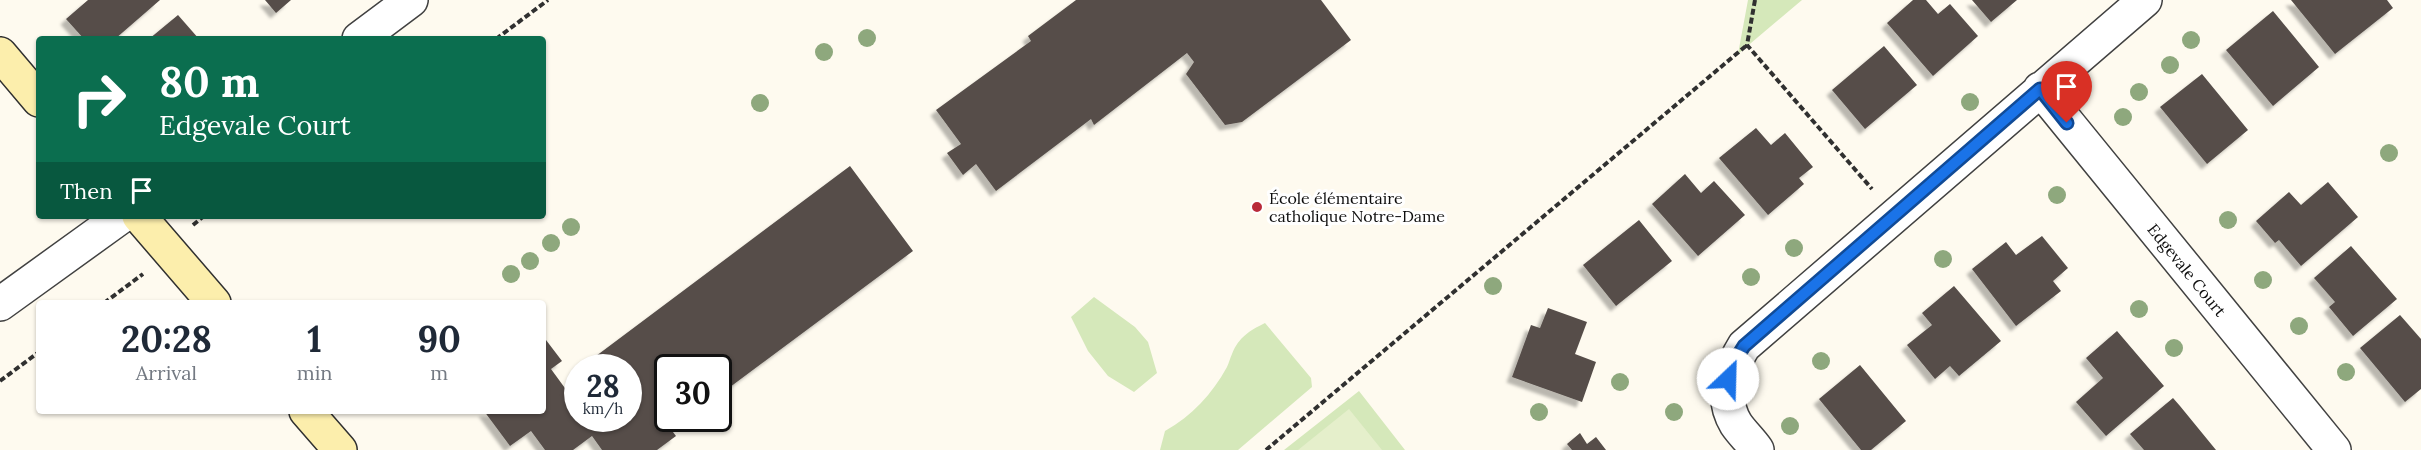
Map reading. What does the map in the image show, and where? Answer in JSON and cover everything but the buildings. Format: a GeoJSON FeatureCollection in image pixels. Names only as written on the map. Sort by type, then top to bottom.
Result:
{"type":"FeatureCollection","features":[{"type":"Feature","properties":{"kind":"street"},"geometry":{"type":"LineString","coordinates":[[362,36],[411,0]]}},
{"type":"Feature","properties":{"kind":"street"},"geometry":{"type":"LineString","coordinates":[[1757,450],[1736,424],[1728,397],[1728,379],[1734,362],[1744,346],[2145,0]]}},
{"type":"Feature","properties":{"kind":"street"},"geometry":{"type":"LineString","coordinates":[[0,54],[36,96]]}},
{"type":"Feature","properties":{"kind":"street","name":"Edgevale Court"},"geometry":{"type":"LineString","coordinates":[[2040,89],[2334,450]]}},
{"type":"Feature","properties":{"kind":"street"},"geometry":{"type":"LineString","coordinates":[[0,304],[118,219]]}},
{"type":"Feature","properties":{"kind":"street"},"geometry":{"type":"LineString","coordinates":[[142,219],[211,300]]}},
{"type":"Feature","properties":{"kind":"street"},"geometry":{"type":"LineString","coordinates":[[309,414],[340,450]]}},
{"type":"Feature","properties":{"kind":"path"},"geometry":{"type":"LineString","coordinates":[[500,36],[548,0]]}},
{"type":"Feature","properties":{"kind":"path"},"geometry":{"type":"LineString","coordinates":[[1266,450],[1747,45],[1755,0]]}},
{"type":"Feature","properties":{"kind":"path"},"geometry":{"type":"LineString","coordinates":[[1747,45],[1895,215]]}},
{"type":"Feature","properties":{"kind":"path"},"geometry":{"type":"LineString","coordinates":[[0,381],[36,354]]}},
{"type":"Feature","properties":{"kind":"green space"},"geometry":{"type":"Polygon","coordinates":[[[1748,0],[1802,0],[1738,54],[1748,0]]]}},
{"type":"Feature","properties":{"kind":"green space"},"geometry":{"type":"Polygon","coordinates":[[[1094,297],[1135,327],[1148,342],[1157,373],[1134,392],[1108,376],[1088,351],[1071,317],[1094,297]]]}},
{"type":"Feature","properties":{"kind":"green space"},"geometry":{"type":"Polygon","coordinates":[[[1265,323],[1311,378],[1312,387],[1238,450],[1160,450],[1165,431],[1184,418],[1208,395],[1227,367],[1241,339],[1265,323]]]}},
{"type":"Feature","properties":{"kind":"green space"},"geometry":{"type":"Polygon","coordinates":[[[1359,391],[1405,450],[1284,450],[1359,391]]]}},
{"type":"Feature","properties":{"kind":"green space"},"geometry":{"type":"Polygon","coordinates":[[[1349,409],[1382,450],[1298,450],[1349,409]]]}},
{"type":"Feature","properties":{"kind":"place","name":"École élémentaire catholique Notre-Dame"},"geometry":{"type":"Point","coordinates":[1257,207]}},
{"type":"Feature","properties":{"kind":"route"},"geometry":{"type":"LineString","coordinates":[[1728,379],[1734,362],[1744,346],[2040,89],[2067,123]]}}]}
